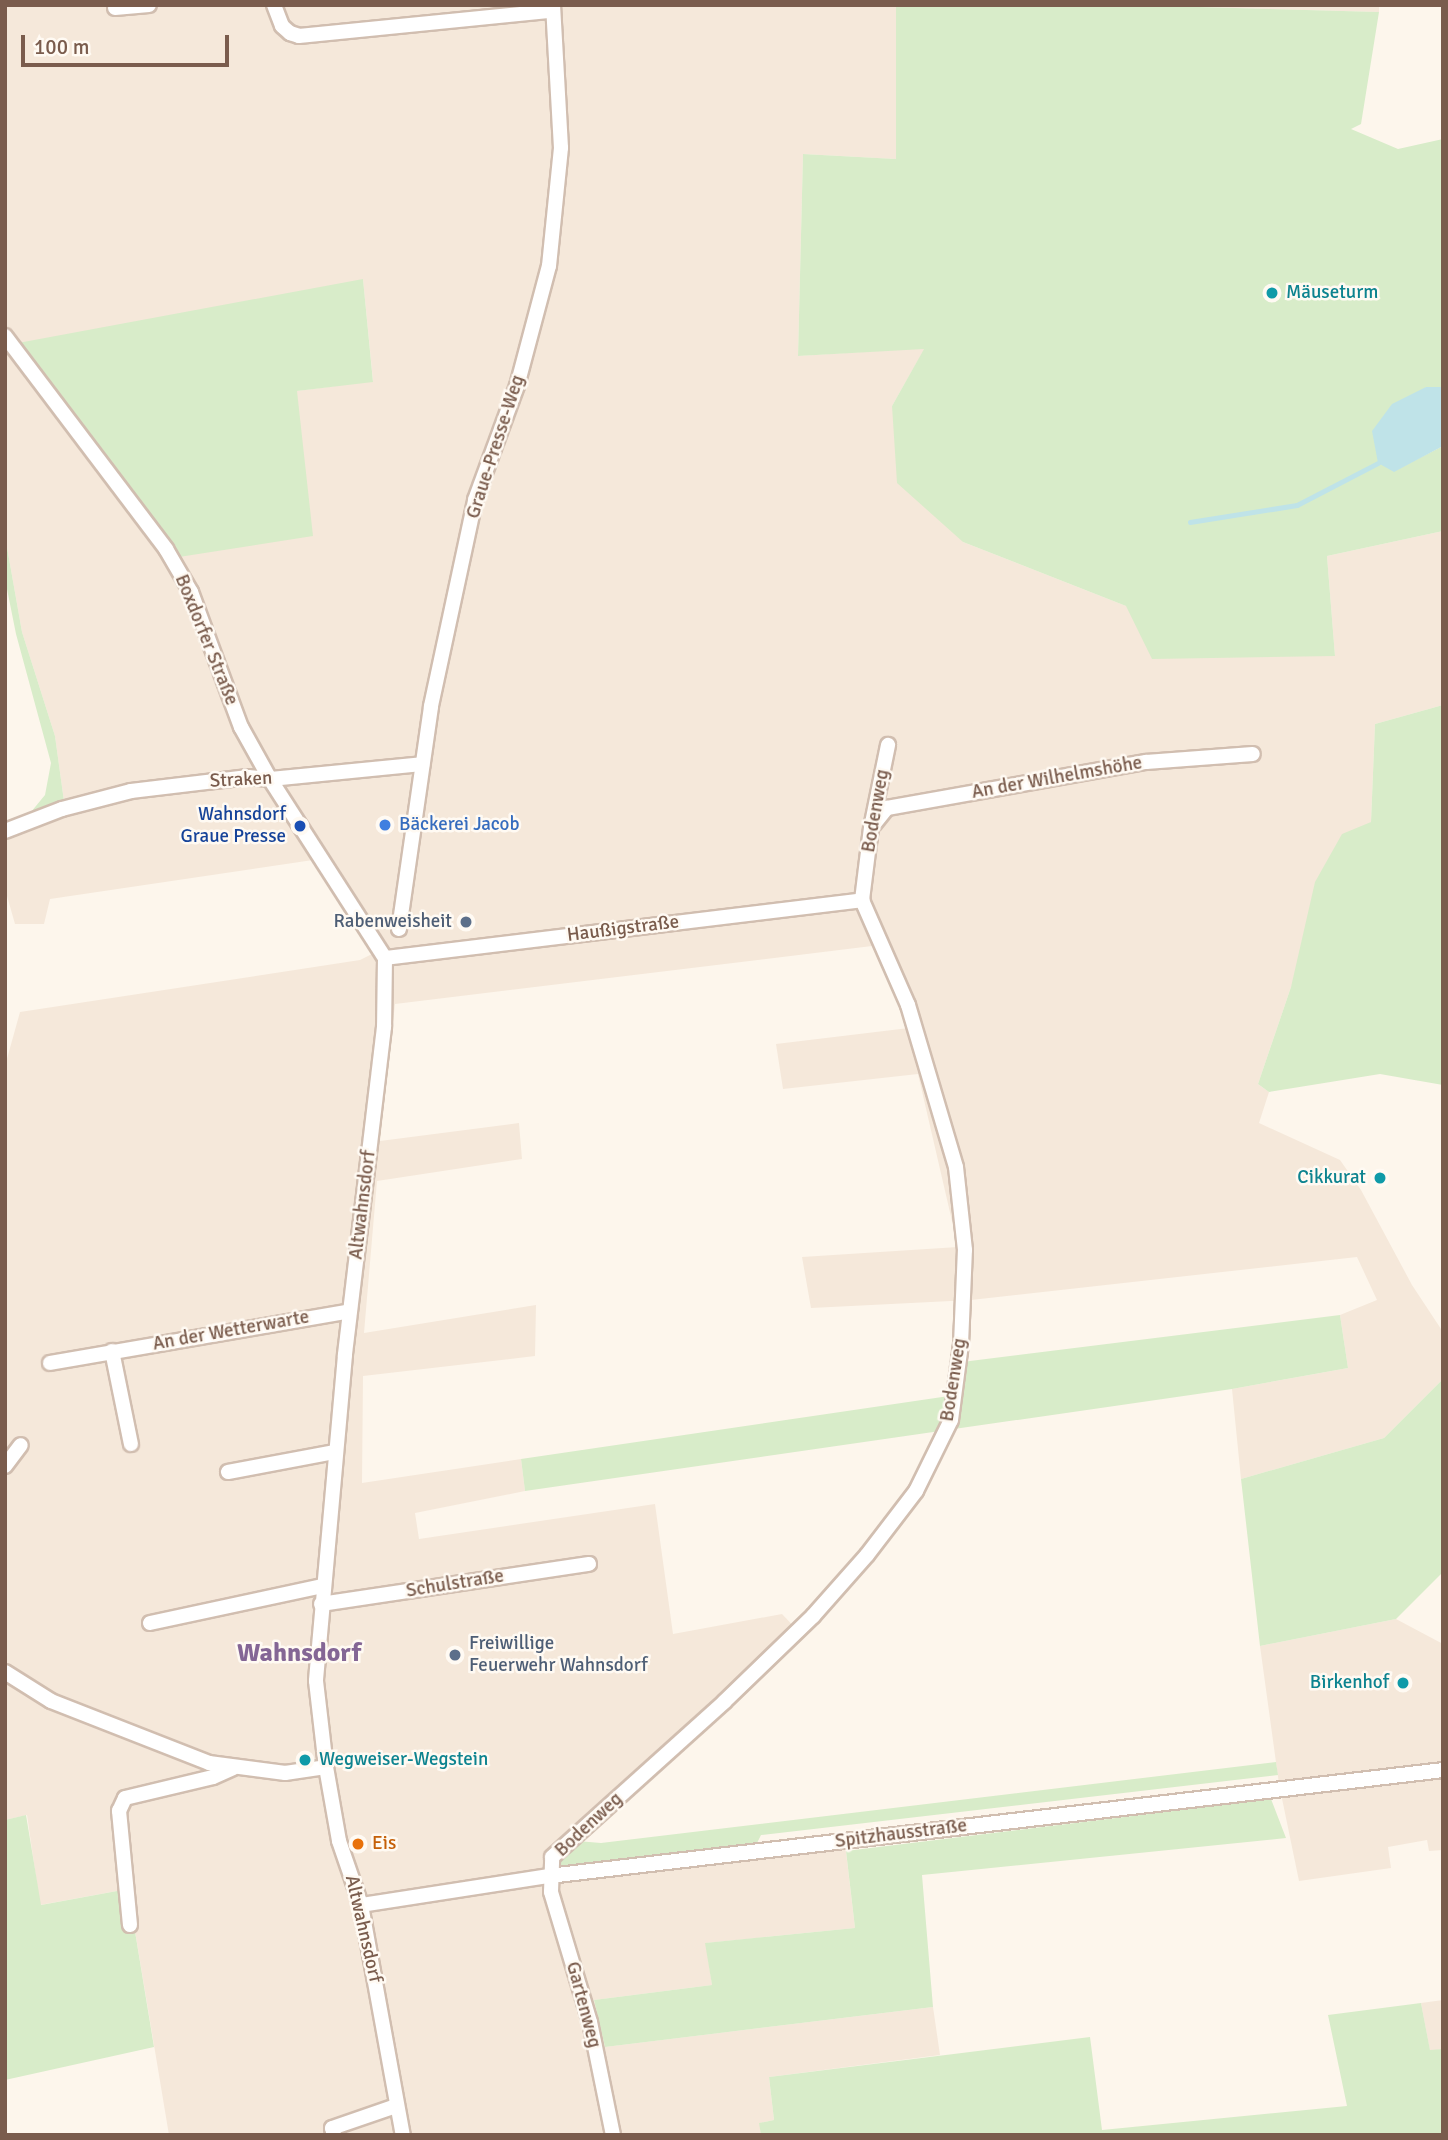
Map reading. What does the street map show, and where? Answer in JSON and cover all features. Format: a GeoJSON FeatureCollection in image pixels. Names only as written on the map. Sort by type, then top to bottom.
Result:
{"type":"FeatureCollection","features":[{"type":"Feature","properties":{"kind":"street"},"geometry":{"type":"LineString","coordinates":[[115,8],[149,5]]}},
{"type":"Feature","properties":{"kind":"street"},"geometry":{"type":"LineString","coordinates":[[274,5],[282,26],[299,36],[552,8]]}},
{"type":"Feature","properties":{"kind":"street","name":"Graue-Presse-Weg"},"geometry":{"type":"LineString","coordinates":[[399,929],[431,706],[475,500],[517,386],[549,266],[561,148],[552,8]]}},
{"type":"Feature","properties":{"kind":"street","name":"Boxdorfer Straße"},"geometry":{"type":"LineString","coordinates":[[5,336],[166,550],[191,592],[241,727],[270,779],[385,958]]}},
{"type":"Feature","properties":{"kind":"street","name":"Bodenweg"},"geometry":{"type":"LineString","coordinates":[[549,1876],[552,1857],[724,1702],[813,1616],[867,1555],[916,1491],[951,1420],[961,1344],[965,1250],[956,1167],[908,1004],[862,900],[871,828],[888,745]]}},
{"type":"Feature","properties":{"kind":"street","name":"An der Wilhelmshöhe"},"geometry":{"type":"LineString","coordinates":[[871,828],[887,808],[1146,762],[1253,754]]}},
{"type":"Feature","properties":{"kind":"street","name":"Straken"},"geometry":{"type":"LineString","coordinates":[[5,831],[62,809],[131,791],[248,777],[270,779],[422,764]]}},
{"type":"Feature","properties":{"kind":"street","name":"Haußigstraße"},"geometry":{"type":"LineString","coordinates":[[385,958],[862,900]]}},
{"type":"Feature","properties":{"kind":"street","name":"Altwahnsdorf"},"geometry":{"type":"LineString","coordinates":[[385,958],[384,1027],[335,1452],[316,1681],[326,1768],[340,1841],[361,1905],[392,2062],[396,2106],[403,2135]]}},
{"type":"Feature","properties":{"kind":"street","name":"An der Wetterwarte"},"geometry":{"type":"LineString","coordinates":[[50,1363],[350,1311]]}},
{"type":"Feature","properties":{"kind":"street"},"geometry":{"type":"LineString","coordinates":[[112,1351],[131,1444]]}},
{"type":"Feature","properties":{"kind":"street"},"geometry":{"type":"LineString","coordinates":[[9,1469],[21,1445]]}},
{"type":"Feature","properties":{"kind":"street"},"geometry":{"type":"LineString","coordinates":[[228,1472],[335,1452]]}},
{"type":"Feature","properties":{"kind":"street","name":"Schulstraße"},"geometry":{"type":"LineString","coordinates":[[321,1605],[589,1564]]}},
{"type":"Feature","properties":{"kind":"street"},"geometry":{"type":"LineString","coordinates":[[150,1623],[323,1586]]}},
{"type":"Feature","properties":{"kind":"street"},"geometry":{"type":"LineString","coordinates":[[5,1672],[51,1701],[113,1728],[209,1763],[285,1773],[326,1768]]}},
{"type":"Feature","properties":{"kind":"street"},"geometry":{"type":"LineString","coordinates":[[130,1926],[119,1811],[125,1798],[213,1777],[233,1768]]}},
{"type":"Feature","properties":{"kind":"street","name":"Spitzhausstraße"},"geometry":{"type":"LineString","coordinates":[[361,1905],[549,1876],[1443,1769]]}},
{"type":"Feature","properties":{"kind":"street","name":"Gartenweg"},"geometry":{"type":"LineString","coordinates":[[549,1876],[551,1892],[590,2022],[613,2135]]}},
{"type":"Feature","properties":{"kind":"street"},"geometry":{"type":"LineString","coordinates":[[334,2135],[332,2128],[396,2106]]}},
{"type":"Feature","properties":{"kind":"street","name":"Altwahnsdorf"},"geometry":{"type":"LineString","coordinates":[[394,2135],[396,2106]]}},
{"type":"Feature","properties":{"kind":"shaded area"},"geometry":{"type":"Polygon","coordinates":[[[5,5],[896,5],[896,159],[803,154],[798,356],[925,348],[892,406],[963,542],[1126,606],[1335,656],[1327,556],[1443,531],[1443,705],[1375,724],[1371,822],[1291,987],[1258,1084],[1269,1092],[1259,1123],[1340,1160],[1361,1190],[1412,1285],[1443,1332],[1443,1379],[1384,1438],[1241,1479],[1232,1389],[1348,1368],[1340,1315],[1377,1300],[1357,1257],[971,1300],[811,1308],[802,1257],[958,1247],[918,1074],[783,1089],[776,1044],[909,1028],[872,946],[395,1004],[380,1141],[519,1123],[522,1159],[377,1181],[364,1333],[536,1305],[535,1356],[363,1376],[362,1483],[521,1459],[525,1491],[415,1513],[419,1539],[655,1504],[673,1634],[782,1614],[802,1635],[557,1859],[563,1869],[844,1835],[855,1928],[706,1943],[712,1985],[594,2000],[605,2047],[933,2007],[940,2055],[769,2077],[774,2120],[760,2123],[761,2135],[169,2135],[128,1889],[40,1905],[27,1815],[5,1820],[5,1066],[20,1012],[360,960],[372,954],[361,931],[313,860],[50,899],[44,924],[15,924],[5,889],[5,841],[66,816],[55,736],[22,632],[5,536],[5,5]],[[363,279],[297,391],[373,381],[363,279]]]}},
{"type":"Feature","properties":{"kind":"shaded area"},"geometry":{"type":"Polygon","coordinates":[[[1125,5],[1379,5],[1379,12],[1125,5]]]}},
{"type":"Feature","properties":{"kind":"shaded area"},"geometry":{"type":"Polygon","coordinates":[[[1396,1619],[1443,1644],[1443,1850],[1429,1851],[1427,1840],[1388,1847],[1391,1868],[1299,1881],[1279,1784],[1260,1646],[1396,1619]]]}},
{"type":"Feature","properties":{"kind":"shaded area"},"geometry":{"type":"Polygon","coordinates":[[[1443,2000],[1443,2049],[1430,2051],[1421,2003],[1443,2000]]]}},
{"type":"Feature","properties":{"kind":"green space"},"geometry":{"type":"Polygon","coordinates":[[[896,5],[1125,5],[1379,12],[1361,124],[1351,129],[1398,149],[1443,139],[1443,387],[1426,387],[1394,471],[1443,446],[1443,531],[1327,556],[1335,656],[1152,659],[1126,606],[963,542],[897,483],[892,406],[924,349],[798,356],[803,154],[896,159],[896,5]]]}},
{"type":"Feature","properties":{"kind":"green space"},"geometry":{"type":"Polygon","coordinates":[[[363,279],[373,382],[297,391],[313,536],[179,557],[18,343],[363,279]]]}},
{"type":"Feature","properties":{"kind":"green space"},"geometry":{"type":"Polygon","coordinates":[[[5,536],[22,632],[55,736],[66,816],[5,841],[5,824],[31,812],[45,795],[51,763],[16,634],[5,579],[5,536]]]}},
{"type":"Feature","properties":{"kind":"green space"},"geometry":{"type":"Polygon","coordinates":[[[1443,705],[1443,1085],[1380,1074],[1269,1092],[1258,1084],[1291,987],[1315,882],[1342,834],[1371,822],[1375,724],[1443,705]]]}},
{"type":"Feature","properties":{"kind":"green space"},"geometry":{"type":"Polygon","coordinates":[[[1340,1315],[1348,1368],[1232,1389],[525,1491],[521,1459],[949,1396],[954,1363],[1340,1315]]]}},
{"type":"Feature","properties":{"kind":"green space"},"geometry":{"type":"Polygon","coordinates":[[[1443,1379],[1443,1572],[1396,1619],[1260,1646],[1241,1479],[1384,1438],[1443,1379]]]}},
{"type":"Feature","properties":{"kind":"green space"},"geometry":{"type":"Polygon","coordinates":[[[1276,1762],[1278,1775],[761,1835],[756,1845],[563,1869],[556,1865],[557,1859],[577,1841],[601,1843],[1276,1762]]]}},
{"type":"Feature","properties":{"kind":"green space"},"geometry":{"type":"Polygon","coordinates":[[[1271,1799],[1286,1838],[922,1875],[933,2007],[605,2047],[594,2000],[712,1985],[705,1943],[855,1928],[846,1851],[1271,1799]]]}},
{"type":"Feature","properties":{"kind":"green space"},"geometry":{"type":"Polygon","coordinates":[[[26,1815],[41,1905],[128,1889],[154,2047],[5,2080],[5,1820],[26,1815]]]}},
{"type":"Feature","properties":{"kind":"green space"},"geometry":{"type":"Polygon","coordinates":[[[1421,2003],[1430,2050],[1443,2049],[1443,2135],[761,2135],[759,2123],[774,2120],[769,2077],[1090,2037],[1102,2130],[1347,2106],[1328,2015],[1421,2003]]]}},
{"type":"Feature","properties":{"kind":"water"},"geometry":{"type":"Polygon","coordinates":[[[1426,387],[1443,387],[1443,446],[1394,472],[1378,463],[1372,431],[1392,404],[1426,387]]]}},
{"type":"Feature","properties":{"kind":"waterway"},"geometry":{"type":"LineString","coordinates":[[1190,522],[1297,505],[1378,463]]}},
{"type":"Feature","properties":{"kind":"place","name":"Mäuseturm"},"geometry":{"type":"Point","coordinates":[1272,293]}},
{"type":"Feature","properties":{"kind":"place","name":"Bäckerei Jacob"},"geometry":{"type":"Point","coordinates":[385,825]}},
{"type":"Feature","properties":{"kind":"place","name":"Wahnsdorf Graue Presse"},"geometry":{"type":"Point","coordinates":[300,826]}},
{"type":"Feature","properties":{"kind":"place","name":"Rabenweisheit"},"geometry":{"type":"Point","coordinates":[466,922]}},
{"type":"Feature","properties":{"kind":"place","name":"Cikkurat"},"geometry":{"type":"Point","coordinates":[1380,1178]}},
{"type":"Feature","properties":{"kind":"place","name":"Freiwillige Feuerwehr Wahnsdorf"},"geometry":{"type":"Point","coordinates":[455,1655]}},
{"type":"Feature","properties":{"kind":"place","name":"Birkenhof"},"geometry":{"type":"Point","coordinates":[1403,1683]}},
{"type":"Feature","properties":{"kind":"place","name":"Wegweiser-Wegstein"},"geometry":{"type":"Point","coordinates":[305,1760]}},
{"type":"Feature","properties":{"kind":"place","name":"Eis"},"geometry":{"type":"Point","coordinates":[358,1844]}},
{"type":"Feature","properties":{"kind":"district","name":"Wahnsdorf"},"geometry":{"type":"Point","coordinates":[299,1654]}}]}
